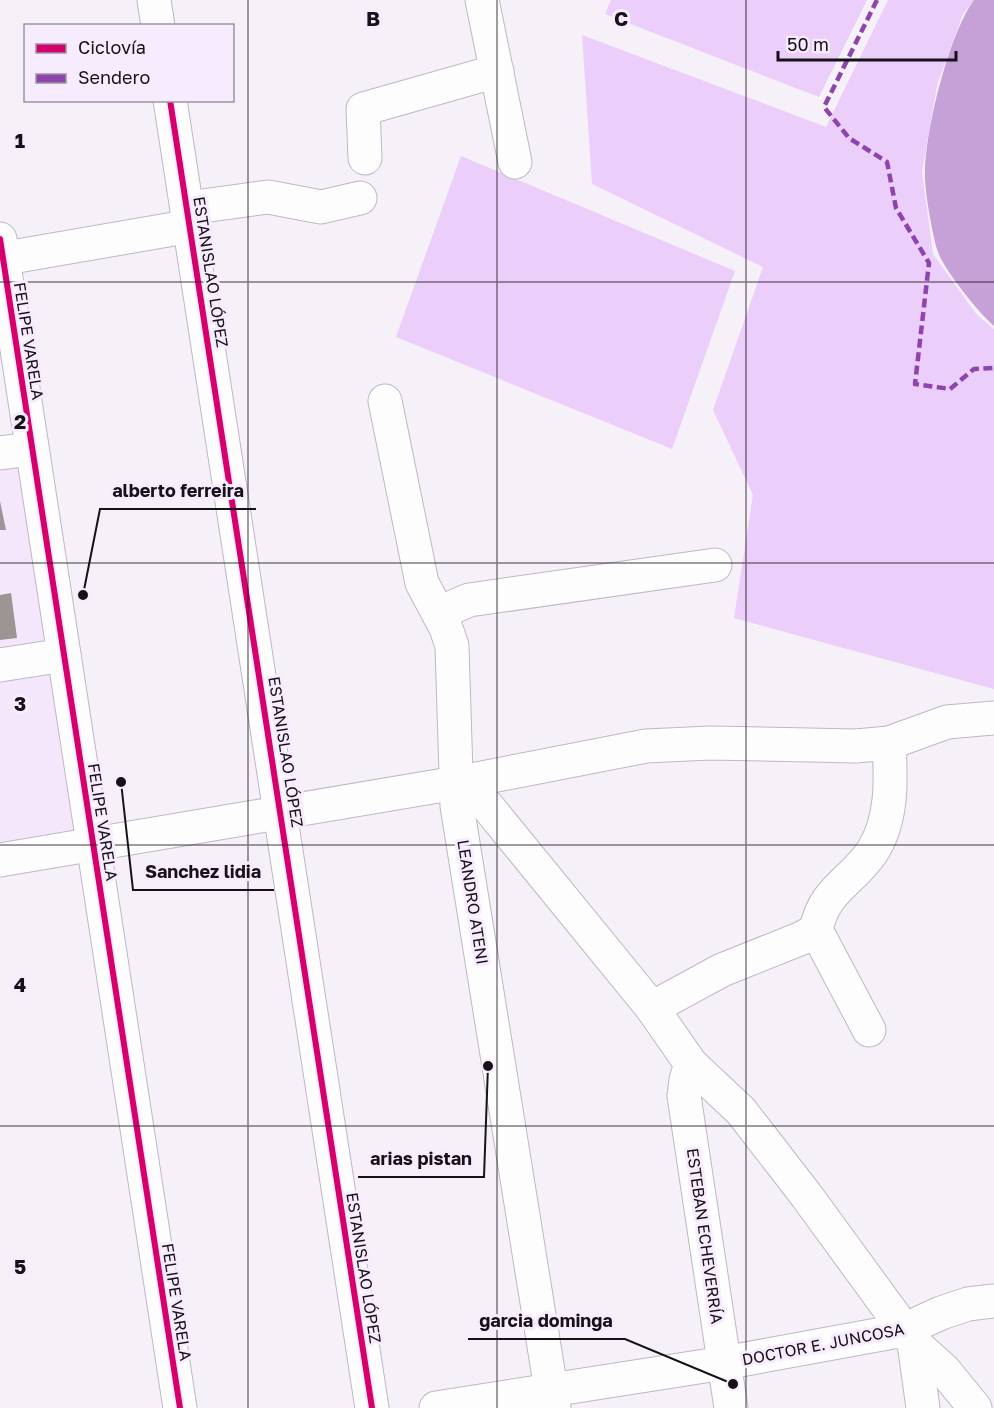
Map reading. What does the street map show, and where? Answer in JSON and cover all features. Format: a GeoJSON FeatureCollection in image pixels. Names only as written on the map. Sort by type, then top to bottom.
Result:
{"type":"FeatureCollection","features":[{"type":"Feature","properties":{"kind":"street"},"geometry":{"type":"LineString","coordinates":[[154,0],[158,24]]}},
{"type":"Feature","properties":{"kind":"street"},"geometry":{"type":"LineString","coordinates":[[483,0],[515,162]]}},
{"type":"Feature","properties":{"kind":"street"},"geometry":{"type":"LineString","coordinates":[[365,158],[363,109],[497,71]]}},
{"type":"Feature","properties":{"kind":"street","name":"ESTANISLAO LÓPEZ"},"geometry":{"type":"LineString","coordinates":[[170,102],[282,812],[372,1408]]}},
{"type":"Feature","properties":{"kind":"street"},"geometry":{"type":"LineString","coordinates":[[1,252],[189,217],[268,197],[321,207],[360,198]]}},
{"type":"Feature","properties":{"kind":"street","name":"FELIPE VARELA"},"geometry":{"type":"LineString","coordinates":[[1,252],[180,1408]]}},
{"type":"Feature","properties":{"kind":"street","name":"LEANDRO ATENI"},"geometry":{"type":"LineString","coordinates":[[385,401],[422,583],[439,613],[452,646],[459,818],[553,1400]]}},
{"type":"Feature","properties":{"kind":"street"},"geometry":{"type":"LineString","coordinates":[[0,453],[32,449]]}},
{"type":"Feature","properties":{"kind":"street"},"geometry":{"type":"LineString","coordinates":[[439,613],[469,600],[715,565]]}},
{"type":"Feature","properties":{"kind":"street"},"geometry":{"type":"LineString","coordinates":[[0,665],[64,655]]}},
{"type":"Feature","properties":{"kind":"street"},"geometry":{"type":"LineString","coordinates":[[0,860],[456,783],[646,746],[710,743],[856,746],[889,743],[947,722],[994,718]]}},
{"type":"Feature","properties":{"kind":"street"},"geometry":{"type":"LineString","coordinates":[[869,1030],[816,930],[823,905],[871,852],[883,830],[891,782],[889,743]]}},
{"type":"Feature","properties":{"kind":"street"},"geometry":{"type":"LineString","coordinates":[[456,783],[476,795],[488,807],[652,1008],[692,1064],[741,1111],[806,1195],[909,1337],[944,1370],[975,1408]]}},
{"type":"Feature","properties":{"kind":"street"},"geometry":{"type":"LineString","coordinates":[[652,1008],[722,970],[802,938],[816,930]]}},
{"type":"Feature","properties":{"kind":"street","name":"ESTEBAN ECHEVERRÍA"},"geometry":{"type":"LineString","coordinates":[[692,1064],[686,1080],[684,1096],[731,1408]]}},
{"type":"Feature","properties":{"kind":"street","name":"DOCTOR E. JUNCOSA"},"geometry":{"type":"LineString","coordinates":[[436,1408],[553,1400],[724,1363],[909,1337],[941,1313],[968,1304],[994,1301]]}},
{"type":"Feature","properties":{"kind":"street"},"geometry":{"type":"LineString","coordinates":[[909,1337],[923,1408]]}},
{"type":"Feature","properties":{"kind":"shaded area"},"geometry":{"type":"Polygon","coordinates":[[[611,0],[867,0],[819,97],[605,14],[611,0]]]}},
{"type":"Feature","properties":{"kind":"shaded area"},"geometry":{"type":"Polygon","coordinates":[[[888,0],[974,0],[963,14],[937,85],[922,172],[933,254],[977,315],[994,329],[994,689],[734,618],[753,495],[713,410],[763,267],[592,184],[582,35],[826,127],[888,0]]]}},
{"type":"Feature","properties":{"kind":"shaded area"},"geometry":{"type":"Polygon","coordinates":[[[974,0],[994,0],[994,326],[962,290],[940,257],[931,221],[925,179],[926,153],[940,82],[956,35],[974,0]]]}},
{"type":"Feature","properties":{"kind":"shaded area"},"geometry":{"type":"Polygon","coordinates":[[[461,156],[735,271],[672,449],[396,337],[461,156]]]}},
{"type":"Feature","properties":{"kind":"shaded area"},"geometry":{"type":"Polygon","coordinates":[[[29,453],[59,653],[0,663],[0,457],[29,453]]]}},
{"type":"Feature","properties":{"kind":"shaded area"},"geometry":{"type":"Polygon","coordinates":[[[59,660],[88,842],[0,855],[0,670],[59,660]]]}},
{"type":"Feature","properties":{"kind":"building"},"geometry":{"type":"Polygon","coordinates":[[[0,501],[6,530],[0,530],[0,501]]]}},
{"type":"Feature","properties":{"kind":"building"},"geometry":{"type":"Polygon","coordinates":[[[11,593],[17,638],[0,640],[0,595],[11,593]]]}},
{"type":"Feature","properties":{"kind":"marked path"},"geometry":{"type":"LineString","coordinates":[[877,0],[824,107],[849,138],[887,162],[896,208],[929,263],[915,384],[950,389],[974,369],[994,368]]}},
{"type":"Feature","properties":{"kind":"cycle path"},"geometry":{"type":"LineString","coordinates":[[170,102],[372,1408]]}},
{"type":"Feature","properties":{"kind":"cycle path"},"geometry":{"type":"LineString","coordinates":[[0,239],[180,1408]]}},
{"type":"Feature","properties":{"kind":"place","name":"alberto ferreira"},"geometry":{"type":"Point","coordinates":[83,595]}},
{"type":"Feature","properties":{"kind":"place","name":"Sanchez lidia"},"geometry":{"type":"Point","coordinates":[121,782]}},
{"type":"Feature","properties":{"kind":"place","name":"arias pistan"},"geometry":{"type":"Point","coordinates":[488,1066]}},
{"type":"Feature","properties":{"kind":"place","name":"garcia dominga"},"geometry":{"type":"Point","coordinates":[733,1384]}}]}
